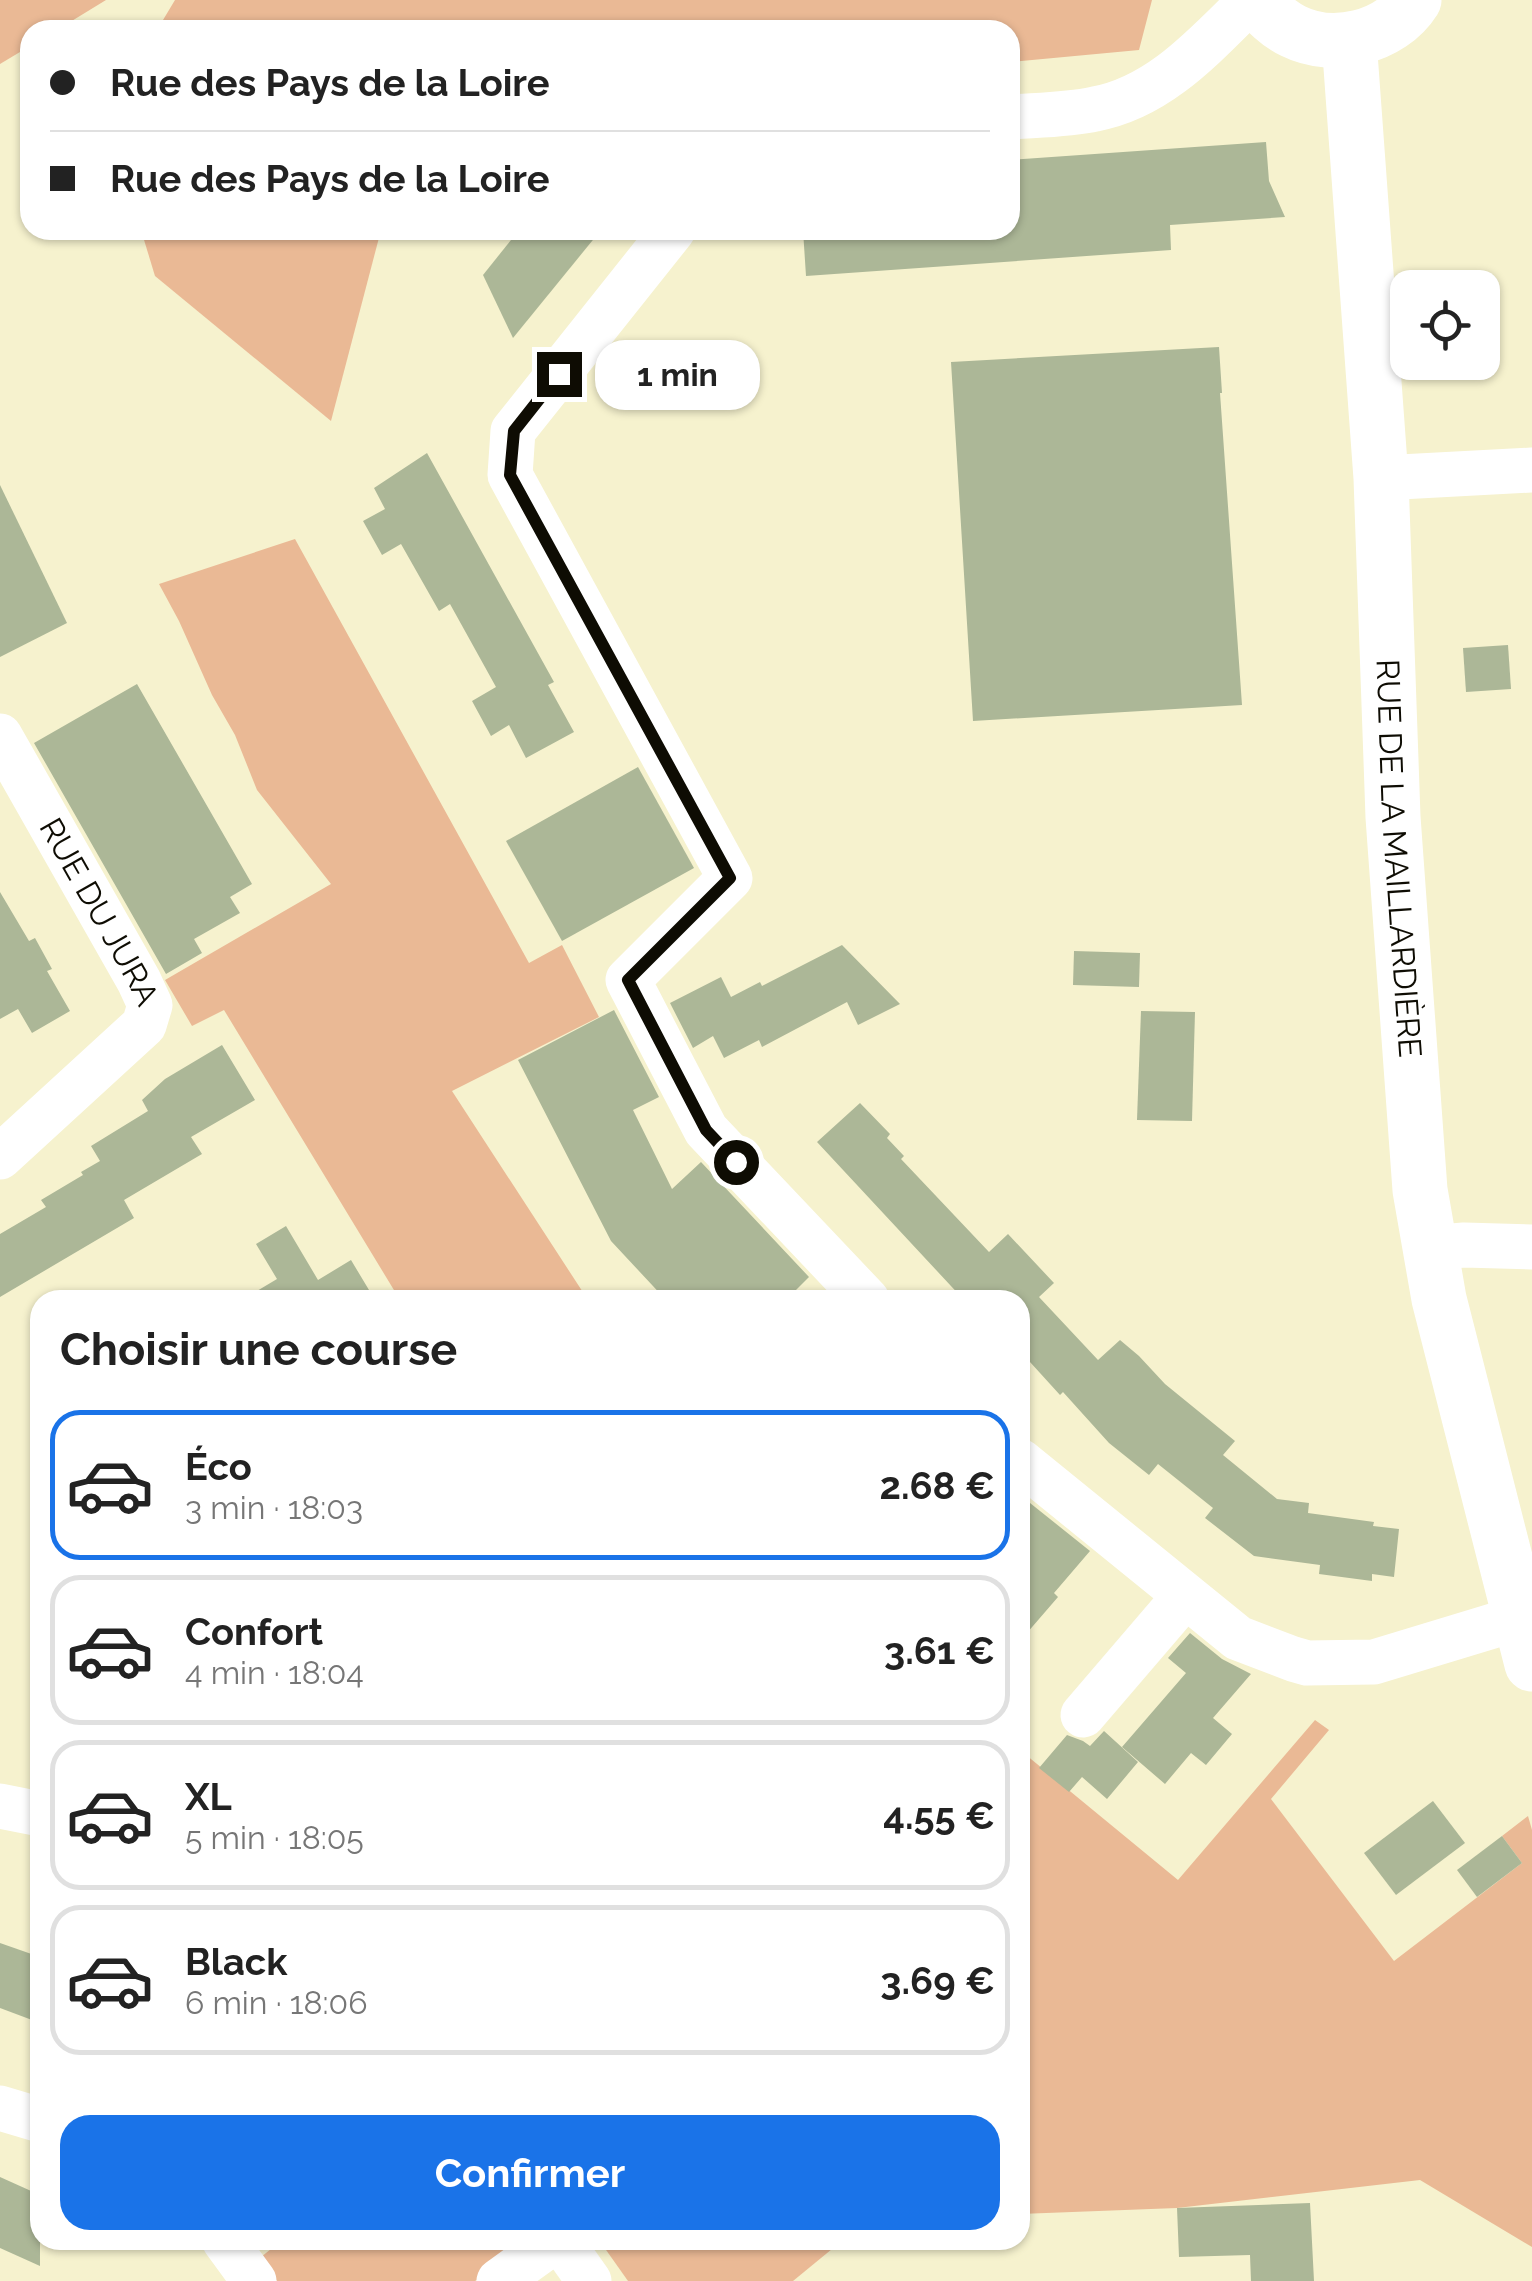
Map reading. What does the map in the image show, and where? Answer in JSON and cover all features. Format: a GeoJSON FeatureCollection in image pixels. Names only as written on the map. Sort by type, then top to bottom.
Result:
{"type":"FeatureCollection","features":[{"type":"Feature","properties":{"kind":"street"},"geometry":{"type":"LineString","coordinates":[[1020,117],[1095,110],[1135,98],[1174,73],[1253,0],[1295,32],[1322,40],[1349,40],[1382,30],[1414,3]]}},
{"type":"Feature","properties":{"kind":"street","name":"RUE DE LA MAILLARDIÈRE"},"geometry":{"type":"LineString","coordinates":[[1349,40],[1381,478],[1393,817],[1420,1190],[1439,1299],[1526,1641]]}},
{"type":"Feature","properties":{"kind":"street"},"geometry":{"type":"LineString","coordinates":[[665,240],[514,431],[510,475],[730,878],[628,980],[706,1130],[858,1290]]}},
{"type":"Feature","properties":{"kind":"street"},"geometry":{"type":"LineString","coordinates":[[1381,478],[1532,470]]}},
{"type":"Feature","properties":{"kind":"street","name":"RUE DU JURA"},"geometry":{"type":"LineString","coordinates":[[0,736],[150,1005],[144,1025],[0,1158]]}},
{"type":"Feature","properties":{"kind":"street"},"geometry":{"type":"LineString","coordinates":[[1428,1248],[1532,1248]]}},
{"type":"Feature","properties":{"kind":"street"},"geometry":{"type":"LineString","coordinates":[[1030,1476],[1238,1638],[1307,1663],[1374,1662],[1526,1641]]}},
{"type":"Feature","properties":{"kind":"street"},"geometry":{"type":"LineString","coordinates":[[1083,1715],[1185,1596]]}},
{"type":"Feature","properties":{"kind":"street"},"geometry":{"type":"LineString","coordinates":[[0,1806],[30,1812]]}},
{"type":"Feature","properties":{"kind":"street"},"geometry":{"type":"LineString","coordinates":[[0,2108],[30,2117]]}},
{"type":"Feature","properties":{"kind":"street"},"geometry":{"type":"LineString","coordinates":[[231,2250],[254,2281]]}},
{"type":"Feature","properties":{"kind":"street"},"geometry":{"type":"LineString","coordinates":[[499,2281],[544,2250]]}},
{"type":"Feature","properties":{"kind":"street"},"geometry":{"type":"LineString","coordinates":[[566,2250],[589,2281]]}},
{"type":"Feature","properties":{"kind":"shaded area"},"geometry":{"type":"Polygon","coordinates":[[[0,0],[106,0],[73,20],[20,20],[20,52],[0,64],[0,0]]]}},
{"type":"Feature","properties":{"kind":"shaded area"},"geometry":{"type":"Polygon","coordinates":[[[175,0],[1152,0],[1139,50],[1020,61],[1020,20],[163,20],[175,0]]]}},
{"type":"Feature","properties":{"kind":"shaded area"},"geometry":{"type":"Polygon","coordinates":[[[144,240],[378,240],[331,421],[155,276],[144,240]]]}},
{"type":"Feature","properties":{"kind":"shaded area"},"geometry":{"type":"Polygon","coordinates":[[[295,539],[529,963],[562,945],[599,1017],[452,1091],[581,1290],[394,1290],[224,1010],[192,1026],[165,980],[331,884],[257,790],[235,735],[159,584],[295,539]]]}},
{"type":"Feature","properties":{"kind":"shaded area"},"geometry":{"type":"Polygon","coordinates":[[[1315,1720],[1329,1730],[1271,1799],[1394,1961],[1522,1863],[1502,1836],[1528,1816],[1532,1830],[1532,2247],[1420,2180],[1177,2208],[1030,2214],[1030,1758],[1178,1880],[1315,1720]]]}},
{"type":"Feature","properties":{"kind":"shaded area"},"geometry":{"type":"Polygon","coordinates":[[[270,2250],[504,2250],[509,2258],[475,2281],[277,2281],[261,2257],[270,2250]]]}},
{"type":"Feature","properties":{"kind":"shaded area"},"geometry":{"type":"Polygon","coordinates":[[[606,2250],[831,2250],[793,2281],[628,2281],[606,2250]]]}},
{"type":"Feature","properties":{"kind":"building"},"geometry":{"type":"Polygon","coordinates":[[[1266,142],[1269,181],[1285,217],[1170,225],[1171,250],[806,276],[804,240],[1020,240],[1020,159],[1266,142]]]}},
{"type":"Feature","properties":{"kind":"building"},"geometry":{"type":"Polygon","coordinates":[[[511,240],[593,240],[513,338],[483,275],[511,240]]]}},
{"type":"Feature","properties":{"kind":"building"},"geometry":{"type":"Polygon","coordinates":[[[1219,347],[1242,705],[973,721],[951,362],[1219,347]]]}},
{"type":"Feature","properties":{"kind":"building"},"geometry":{"type":"Polygon","coordinates":[[[427,453],[554,682],[548,685],[574,732],[526,758],[509,725],[491,736],[472,701],[496,687],[450,604],[439,611],[401,544],[382,555],[363,521],[385,509],[374,488],[427,453]]]}},
{"type":"Feature","properties":{"kind":"building"},"geometry":{"type":"Polygon","coordinates":[[[0,485],[67,623],[0,657],[0,485]]]}},
{"type":"Feature","properties":{"kind":"building"},"geometry":{"type":"Polygon","coordinates":[[[1508,645],[1511,689],[1466,692],[1463,648],[1508,645]]]}},
{"type":"Feature","properties":{"kind":"building"},"geometry":{"type":"Polygon","coordinates":[[[137,684],[252,884],[230,897],[240,913],[194,939],[202,953],[166,974],[34,743],[137,684]]]}},
{"type":"Feature","properties":{"kind":"building"},"geometry":{"type":"Polygon","coordinates":[[[638,767],[694,868],[562,941],[506,841],[638,767]]]}},
{"type":"Feature","properties":{"kind":"building"},"geometry":{"type":"Polygon","coordinates":[[[0,892],[29,941],[35,938],[52,969],[47,971],[70,1011],[32,1033],[18,1009],[0,1019],[0,892]]]}},
{"type":"Feature","properties":{"kind":"building"},"geometry":{"type":"Polygon","coordinates":[[[842,945],[900,1004],[858,1025],[847,1002],[762,1047],[759,1040],[724,1058],[713,1036],[693,1048],[670,1003],[721,977],[731,997],[760,982],[762,986],[842,945]]]}},
{"type":"Feature","properties":{"kind":"building"},"geometry":{"type":"Polygon","coordinates":[[[1074,951],[1140,953],[1139,987],[1073,985],[1074,951]]]}},
{"type":"Feature","properties":{"kind":"building"},"geometry":{"type":"Polygon","coordinates":[[[614,1010],[659,1097],[633,1110],[672,1189],[701,1162],[809,1277],[796,1290],[657,1290],[611,1241],[518,1060],[614,1010]]]}},
{"type":"Feature","properties":{"kind":"building"},"geometry":{"type":"Polygon","coordinates":[[[1141,1011],[1195,1012],[1192,1121],[1137,1120],[1141,1011]]]}},
{"type":"Feature","properties":{"kind":"building"},"geometry":{"type":"Polygon","coordinates":[[[222,1045],[255,1100],[191,1137],[202,1154],[124,1200],[134,1218],[0,1297],[0,1234],[46,1207],[41,1200],[100,1161],[91,1146],[148,1111],[142,1100],[165,1079],[222,1045]]]}},
{"type":"Feature","properties":{"kind":"building"},"geometry":{"type":"Polygon","coordinates":[[[860,1103],[890,1134],[887,1138],[904,1156],[901,1159],[989,1252],[1008,1234],[1054,1283],[1039,1297],[1098,1360],[1120,1340],[1165,1384],[1235,1441],[1223,1455],[1277,1499],[1309,1503],[1308,1513],[1399,1529],[1394,1577],[1372,1574],[1372,1581],[1319,1574],[1320,1565],[1254,1556],[1205,1518],[1213,1508],[1158,1464],[1149,1475],[1109,1443],[1030,1362],[1030,1290],[955,1290],[817,1142],[860,1103]]]}},
{"type":"Feature","properties":{"kind":"building"},"geometry":{"type":"Polygon","coordinates":[[[286,1226],[318,1280],[351,1260],[369,1290],[259,1290],[277,1279],[256,1244],[286,1226]]]}},
{"type":"Feature","properties":{"kind":"building"},"geometry":{"type":"Polygon","coordinates":[[[1030,1503],[1090,1551],[1054,1593],[1058,1597],[1030,1629],[1030,1503]]]}},
{"type":"Feature","properties":{"kind":"building"},"geometry":{"type":"Polygon","coordinates":[[[1190,1633],[1222,1659],[1251,1674],[1213,1718],[1232,1734],[1206,1765],[1191,1753],[1165,1784],[1122,1747],[1186,1673],[1168,1658],[1190,1633]]]}},
{"type":"Feature","properties":{"kind":"building"},"geometry":{"type":"Polygon","coordinates":[[[1104,1731],[1138,1762],[1107,1799],[1082,1777],[1069,1792],[1039,1768],[1067,1735],[1090,1746],[1104,1731]]]}},
{"type":"Feature","properties":{"kind":"building"},"geometry":{"type":"Polygon","coordinates":[[[1433,1801],[1465,1843],[1396,1895],[1364,1853],[1433,1801]]]}},
{"type":"Feature","properties":{"kind":"building"},"geometry":{"type":"Polygon","coordinates":[[[1502,1836],[1522,1863],[1477,1897],[1457,1870],[1502,1836]]]}},
{"type":"Feature","properties":{"kind":"building"},"geometry":{"type":"Polygon","coordinates":[[[0,1943],[30,1954],[30,2019],[0,2008],[0,1943]]]}},
{"type":"Feature","properties":{"kind":"building"},"geometry":{"type":"Polygon","coordinates":[[[0,2177],[30,2190],[30,2250],[40,2250],[40,2266],[0,2248],[0,2177]]]}},
{"type":"Feature","properties":{"kind":"building"},"geometry":{"type":"Polygon","coordinates":[[[1310,2203],[1314,2281],[1251,2281],[1250,2255],[1179,2257],[1177,2208],[1310,2203]]]}},
{"type":"Feature","properties":{"kind":"route"},"geometry":{"type":"LineString","coordinates":[[559,374],[514,431],[510,475],[730,878],[628,980],[706,1130],[736,1162]]}}]}
